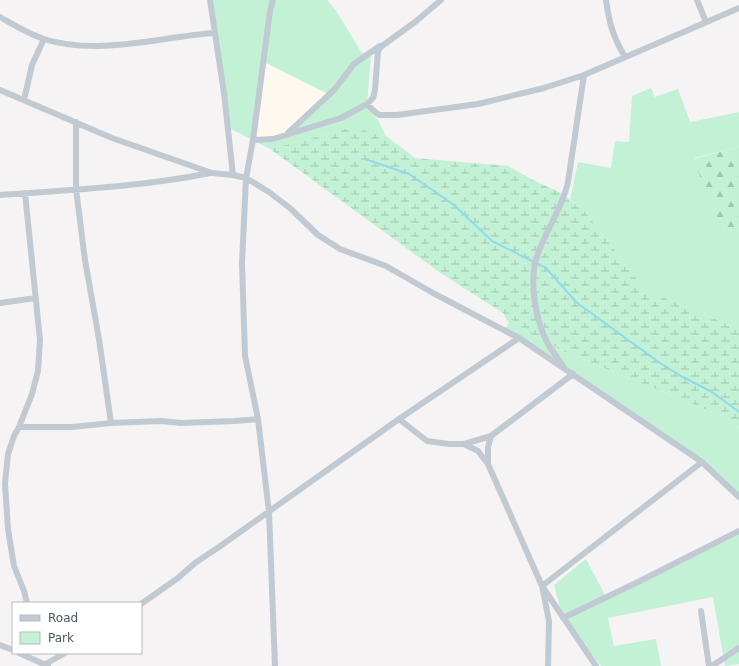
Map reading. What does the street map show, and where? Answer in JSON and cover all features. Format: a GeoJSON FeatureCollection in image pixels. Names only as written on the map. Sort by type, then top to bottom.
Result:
{"type":"FeatureCollection","features":[{"type":"Feature","properties":{"kind":"street"},"geometry":{"type":"LineString","coordinates":[[210,0],[224,93],[233,175]]}},
{"type":"Feature","properties":{"kind":"street"},"geometry":{"type":"LineString","coordinates":[[273,0],[270,11],[253,140],[246,178],[242,264],[245,356],[258,419],[269,512],[275,666]]}},
{"type":"Feature","properties":{"kind":"street"},"geometry":{"type":"LineString","coordinates":[[287,134],[334,90],[354,64],[415,22],[441,0]]}},
{"type":"Feature","properties":{"kind":"street"},"geometry":{"type":"LineString","coordinates":[[606,0],[610,27],[616,43],[625,57]]}},
{"type":"Feature","properties":{"kind":"street"},"geometry":{"type":"LineString","coordinates":[[697,0],[706,22]]}},
{"type":"Feature","properties":{"kind":"street"},"geometry":{"type":"LineString","coordinates":[[367,104],[372,110],[380,115],[397,115],[478,104],[544,88],[584,75],[739,8]]}},
{"type":"Feature","properties":{"kind":"street"},"geometry":{"type":"LineString","coordinates":[[0,16],[31,34],[44,39],[70,44],[120,44],[214,33]]}},
{"type":"Feature","properties":{"kind":"street"},"geometry":{"type":"LineString","coordinates":[[24,100],[32,65],[44,39]]}},
{"type":"Feature","properties":{"kind":"street"},"geometry":{"type":"LineString","coordinates":[[253,140],[273,139],[340,118],[367,104],[373,98],[378,51],[382,46]]}},
{"type":"Feature","properties":{"kind":"street"},"geometry":{"type":"LineString","coordinates":[[566,370],[546,341],[537,316],[534,295],[534,273],[537,256],[564,198],[568,182],[584,75]]}},
{"type":"Feature","properties":{"kind":"street"},"geometry":{"type":"LineString","coordinates":[[0,90],[112,138],[212,173],[246,178],[292,209],[318,235],[340,249],[386,266],[432,293],[519,338],[702,462],[739,497]]}},
{"type":"Feature","properties":{"kind":"street"},"geometry":{"type":"LineString","coordinates":[[76,122],[76,189],[85,260],[99,339],[111,423]]}},
{"type":"Feature","properties":{"kind":"street"},"geometry":{"type":"LineString","coordinates":[[0,195],[126,186],[212,173]]}},
{"type":"Feature","properties":{"kind":"street"},"geometry":{"type":"LineString","coordinates":[[25,193],[40,340],[38,371],[32,394],[8,454],[3,484],[14,566],[27,602]]}},
{"type":"Feature","properties":{"kind":"street"},"geometry":{"type":"LineString","coordinates":[[0,303],[36,298]]}},
{"type":"Feature","properties":{"kind":"street"},"geometry":{"type":"LineString","coordinates":[[142,603],[178,578],[194,563],[220,547],[399,419],[519,338]]}},
{"type":"Feature","properties":{"kind":"street"},"geometry":{"type":"LineString","coordinates":[[399,419],[427,441],[449,444],[464,444],[491,436],[574,374]]}},
{"type":"Feature","properties":{"kind":"street"},"geometry":{"type":"LineString","coordinates":[[19,427],[72,427],[111,423],[162,421],[181,423],[258,419]]}},
{"type":"Feature","properties":{"kind":"street"},"geometry":{"type":"LineString","coordinates":[[488,464],[488,447],[491,436]]}},
{"type":"Feature","properties":{"kind":"street"},"geometry":{"type":"LineString","coordinates":[[464,444],[478,451],[488,464],[542,586],[596,666]]}},
{"type":"Feature","properties":{"kind":"street"},"geometry":{"type":"LineString","coordinates":[[542,586],[702,462]]}},
{"type":"Feature","properties":{"kind":"street"},"geometry":{"type":"LineString","coordinates":[[563,618],[739,531]]}},
{"type":"Feature","properties":{"kind":"street"},"geometry":{"type":"LineString","coordinates":[[542,586],[548,621],[548,666]]}},
{"type":"Feature","properties":{"kind":"street"},"geometry":{"type":"LineString","coordinates":[[701,611],[710,666],[739,648]]}},
{"type":"Feature","properties":{"kind":"street"},"geometry":{"type":"LineString","coordinates":[[0,645],[12,650]]}},
{"type":"Feature","properties":{"kind":"street"},"geometry":{"type":"LineString","coordinates":[[24,654],[34,656],[45,666],[63,654]]}},
{"type":"Feature","properties":{"kind":"shaded area"},"geometry":{"type":"Polygon","coordinates":[[[264,62],[329,94],[287,134],[253,140],[264,62]]]}},
{"type":"Feature","properties":{"kind":"green space"},"geometry":{"type":"Polygon","coordinates":[[[210,0],[327,0],[337,12],[361,52],[371,56],[367,104],[386,136],[353,127],[270,149],[227,127],[210,0]],[[264,62],[253,140],[287,134],[328,94],[264,62]]]}},
{"type":"Feature","properties":{"kind":"green space"},"geometry":{"type":"Polygon","coordinates":[[[651,88],[655,97],[678,89],[690,122],[739,112],[738,147],[694,158],[720,225],[739,231],[739,329],[645,290],[583,209],[570,199],[578,162],[611,168],[615,141],[629,142],[632,96],[651,88]]]}},
{"type":"Feature","properties":{"kind":"green space"},"geometry":{"type":"Polygon","coordinates":[[[353,127],[386,136],[415,158],[508,166],[561,193],[583,209],[645,290],[739,329],[739,428],[722,416],[565,352],[528,333],[503,313],[442,274],[270,149],[353,127]]]}},
{"type":"Feature","properties":{"kind":"green space"},"geometry":{"type":"Polygon","coordinates":[[[739,145],[739,231],[720,225],[693,159],[738,147],[739,145]]]}},
{"type":"Feature","properties":{"kind":"green space"},"geometry":{"type":"Polygon","coordinates":[[[503,313],[528,333],[565,352],[722,416],[739,428],[739,497],[702,462],[504,330],[509,323],[503,313]]]}},
{"type":"Feature","properties":{"kind":"green space"},"geometry":{"type":"Polygon","coordinates":[[[739,531],[739,664],[725,666],[713,597],[608,618],[614,646],[656,639],[661,666],[601,666],[563,618],[554,585],[586,559],[606,597],[739,531]]]}},
{"type":"Feature","properties":{"kind":"waterway"},"geometry":{"type":"LineString","coordinates":[[365,159],[409,174],[454,205],[492,241],[546,268],[576,302],[660,363],[712,392],[739,412]]}}]}
